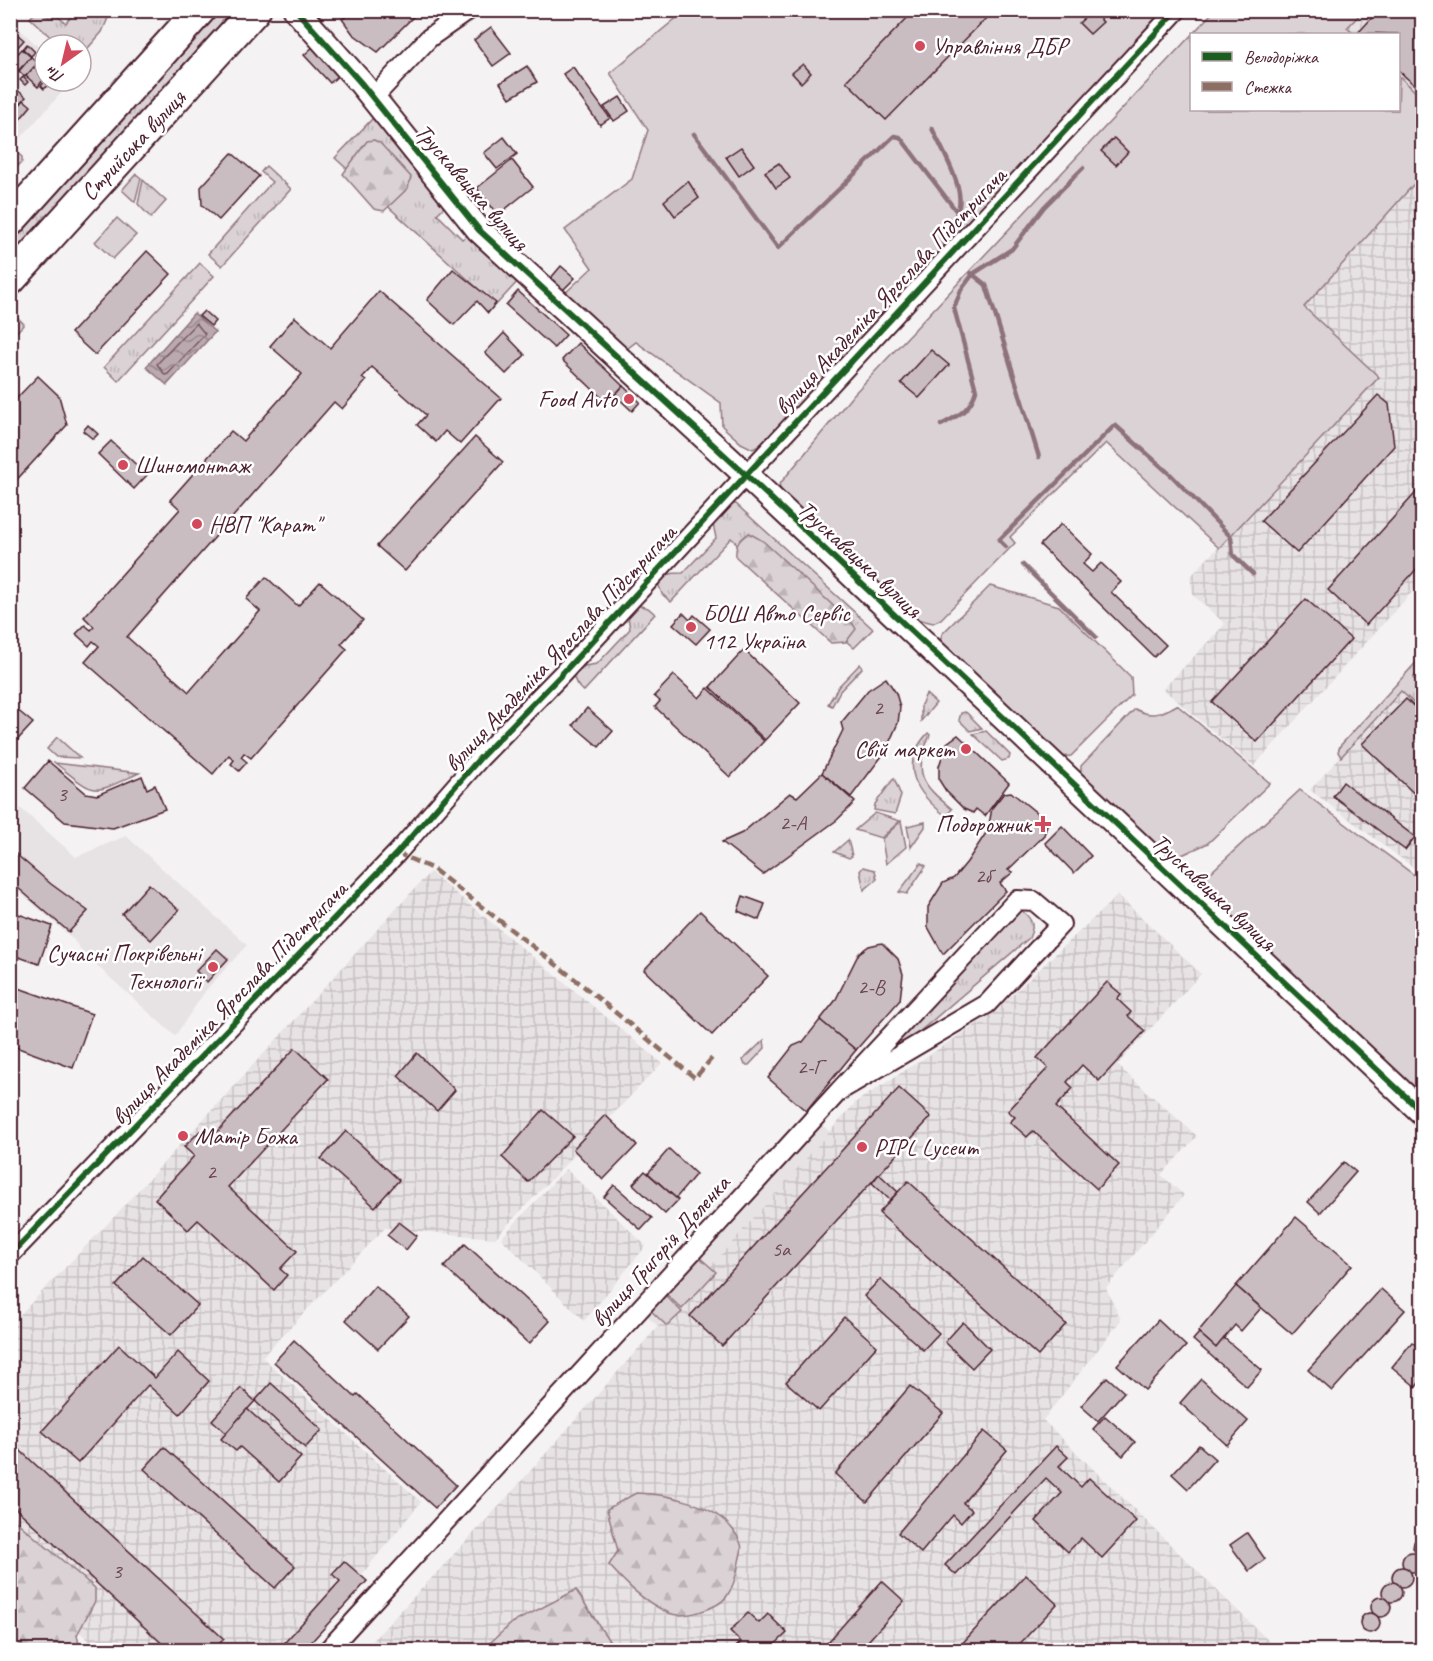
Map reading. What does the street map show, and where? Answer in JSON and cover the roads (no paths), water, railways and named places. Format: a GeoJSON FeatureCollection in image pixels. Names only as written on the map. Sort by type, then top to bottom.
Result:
{"type":"FeatureCollection","features":[{"type":"Feature","properties":{"kind":"main road","name":"Стрийська вулиця"},"geometry":{"type":"LineString","coordinates":[[10,221],[200,10]]}},
{"type":"Feature","properties":{"kind":"main road","name":"Стрийська вулиця"},"geometry":{"type":"LineString","coordinates":[[10,280],[255,10]]}},
{"type":"Feature","properties":{"kind":"street","name":"Трускавецька вулиця"},"geometry":{"type":"LineString","coordinates":[[296,10],[374,98],[479,230],[745,474],[1422,1112]]}},
{"type":"Feature","properties":{"kind":"street"},"geometry":{"type":"LineString","coordinates":[[374,98],[429,38],[469,10]]}},
{"type":"Feature","properties":{"kind":"street","name":"вулиця Академіка Ярослава Підстригача"},"geometry":{"type":"LineString","coordinates":[[10,1255],[397,853],[480,758],[561,675],[1177,10]]}},
{"type":"Feature","properties":{"kind":"street","name":"вулиця Григорія Доленка"},"geometry":{"type":"LineString","coordinates":[[328,1650],[839,1091],[1017,900],[1034,901],[1061,924],[987,1004],[839,1091]]}},
{"type":"Feature","properties":{"kind":"water"},"geometry":{"type":"Polygon","coordinates":[[[194,313],[215,332],[167,385],[146,367],[194,313]]]}},
{"type":"Feature","properties":{"kind":"waterway"},"geometry":{"type":"LineString","coordinates":[[932,128],[956,182],[959,193],[957,212]]}},
{"type":"Feature","properties":{"kind":"waterway"},"geometry":{"type":"LineString","coordinates":[[694,134],[778,248],[894,136],[900,137],[957,212],[955,221],[943,241],[945,248]]}},
{"type":"Feature","properties":{"kind":"waterway"},"geometry":{"type":"LineString","coordinates":[[941,425],[967,407],[976,390],[954,308],[961,290],[973,274],[1012,249],[1044,207],[1083,168]]}},
{"type":"Feature","properties":{"kind":"waterway"},"geometry":{"type":"LineString","coordinates":[[971,273],[986,285],[1039,457]]}},
{"type":"Feature","properties":{"kind":"waterway"},"geometry":{"type":"LineString","coordinates":[[1006,547],[999,540],[1115,425],[1172,476],[1231,537],[1233,555],[1253,574]]}},
{"type":"Feature","properties":{"kind":"waterway"},"geometry":{"type":"LineString","coordinates":[[1023,565],[1096,637]]}},
{"type":"Feature","properties":{"kind":"place","name":"Управління ДБР"},"geometry":{"type":"Point","coordinates":[920,46]}},
{"type":"Feature","properties":{"kind":"place","name":"Food Avto"},"geometry":{"type":"Point","coordinates":[629,399]}},
{"type":"Feature","properties":{"kind":"place","name":"Шиномонтаж"},"geometry":{"type":"Point","coordinates":[123,465]}},
{"type":"Feature","properties":{"kind":"place","name":"НВП \"Карат\""},"geometry":{"type":"Point","coordinates":[197,524]}},
{"type":"Feature","properties":{"kind":"place","name":"БОШ Авто Сервіс 112 Україна"},"geometry":{"type":"Point","coordinates":[691,627]}},
{"type":"Feature","properties":{"kind":"place","name":"Свiй маркет"},"geometry":{"type":"Point","coordinates":[966,749]}},
{"type":"Feature","properties":{"kind":"place","name":"Подорожник"},"geometry":{"type":"Point","coordinates":[1043,824]}},
{"type":"Feature","properties":{"kind":"place","name":"Сучасні Покрівельні Технології"},"geometry":{"type":"Point","coordinates":[213,967]}},
{"type":"Feature","properties":{"kind":"place","name":"Матір Божа"},"geometry":{"type":"Point","coordinates":[183,1136]}},
{"type":"Feature","properties":{"kind":"place","name":"PIPL Lyceum"},"geometry":{"type":"Point","coordinates":[862,1147]}}]}
